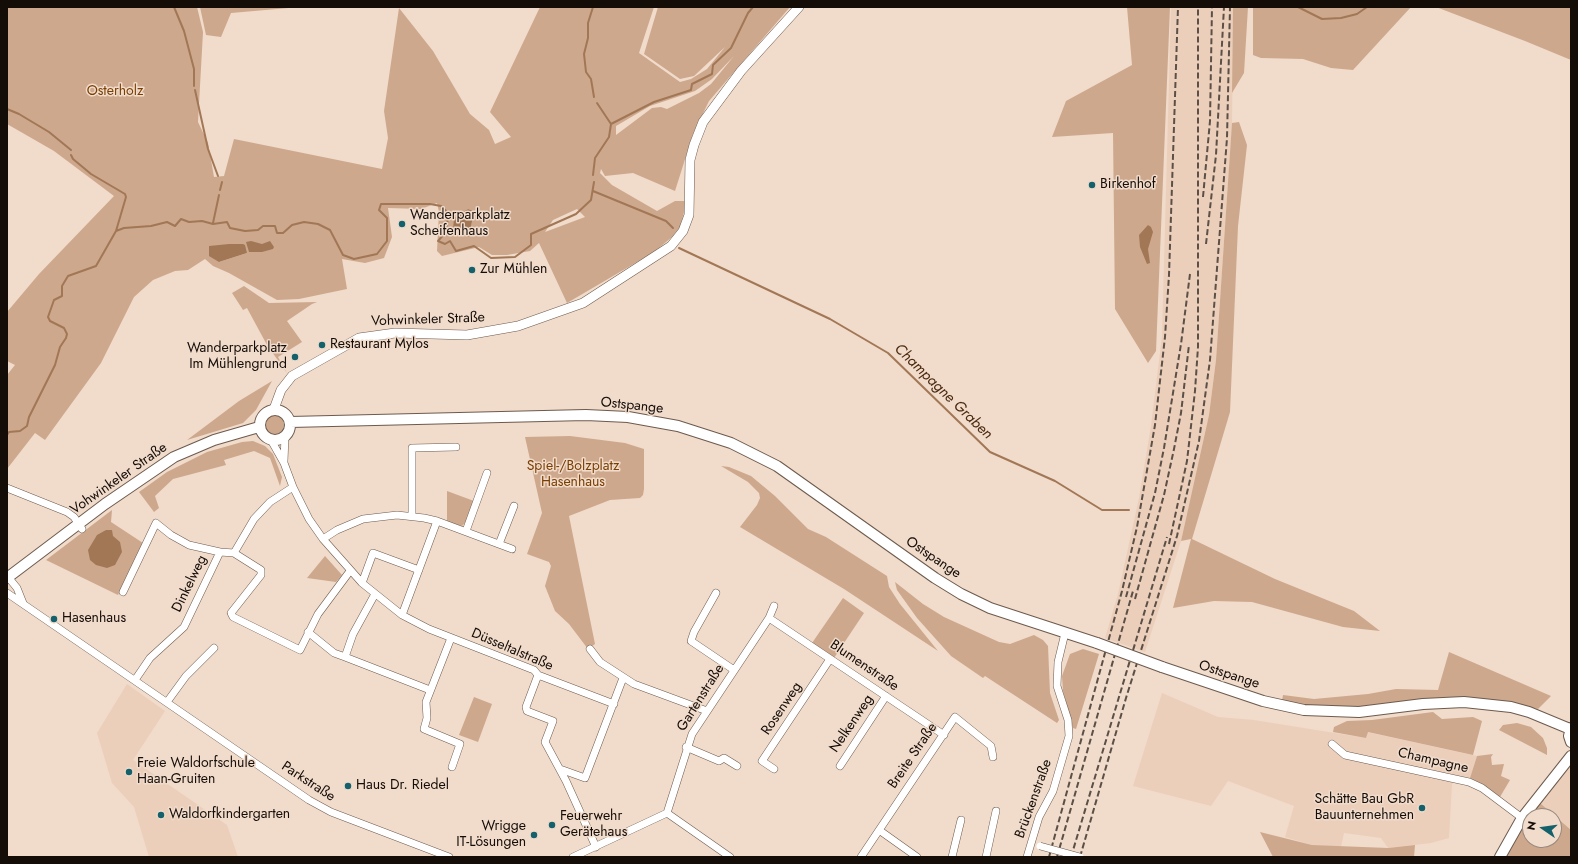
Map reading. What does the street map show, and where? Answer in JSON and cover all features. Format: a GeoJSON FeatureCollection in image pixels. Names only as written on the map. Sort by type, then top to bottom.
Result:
{"type":"FeatureCollection","features":[{"type":"Feature","properties":{"kind":"main road"},"geometry":{"type":"LineString","coordinates":[[274,409],[285,413],[290,422],[289,431],[285,436],[278,440],[271,440],[263,435],[259,427],[262,415],[274,409]]}},
{"type":"Feature","properties":{"kind":"main road","name":"Ostspange"},"geometry":{"type":"LineString","coordinates":[[290,422],[586,415],[628,417],[678,426],[731,443],[777,466],[935,578],[961,594],[990,608],[1097,643],[1262,701],[1304,710],[1359,712],[1424,704],[1464,702],[1511,707],[1529,712],[1571,728]]}},
{"type":"Feature","properties":{"kind":"main road","name":"Vohwinkeler Straße"},"geometry":{"type":"LineString","coordinates":[[8,577],[80,527],[154,470],[174,457],[214,440],[259,427]]}},
{"type":"Feature","properties":{"kind":"main road"},"geometry":{"type":"LineString","coordinates":[[1571,728],[1569,736],[1571,742]]}},
{"type":"Feature","properties":{"kind":"main road"},"geometry":{"type":"LineString","coordinates":[[1530,808],[1571,756]]}},
{"type":"Feature","properties":{"kind":"main road"},"geometry":{"type":"LineString","coordinates":[[1500,857],[1522,818]]}},
{"type":"Feature","properties":{"kind":"street","name":"Vohwinkeler Straße"},"geometry":{"type":"LineString","coordinates":[[274,409],[276,400],[284,385],[292,376],[359,338],[390,333],[467,335],[518,326],[583,303],[671,246],[683,231],[689,215],[690,160],[703,122],[741,71],[799,7]]}},
{"type":"Feature","properties":{"kind":"street","name":"Düsseltalstraße"},"geometry":{"type":"LineString","coordinates":[[284,463],[285,436]]}},
{"type":"Feature","properties":{"kind":"street","name":"Düsseltalstraße"},"geometry":{"type":"LineString","coordinates":[[271,440],[284,463],[293,487],[309,519],[323,539],[362,583],[402,615],[451,638],[534,670],[538,675],[614,704]]}},
{"type":"Feature","properties":{"kind":"street"},"geometry":{"type":"LineString","coordinates":[[412,516],[412,448],[456,447]]}},
{"type":"Feature","properties":{"kind":"street"},"geometry":{"type":"LineString","coordinates":[[466,532],[487,473]]}},
{"type":"Feature","properties":{"kind":"street"},"geometry":{"type":"LineString","coordinates":[[234,553],[254,519],[270,502],[293,487]]}},
{"type":"Feature","properties":{"kind":"street"},"geometry":{"type":"LineString","coordinates":[[7,488],[67,512],[74,517],[80,527]]}},
{"type":"Feature","properties":{"kind":"street"},"geometry":{"type":"LineString","coordinates":[[499,544],[514,506]]}},
{"type":"Feature","properties":{"kind":"street"},"geometry":{"type":"LineString","coordinates":[[323,539],[337,530],[363,520],[380,516],[412,516],[436,521],[512,549]]}},
{"type":"Feature","properties":{"kind":"street"},"geometry":{"type":"LineString","coordinates":[[402,615],[436,521]]}},
{"type":"Feature","properties":{"kind":"street","name":"Dinkelweg"},"geometry":{"type":"LineString","coordinates":[[123,592],[156,523],[171,535],[188,544],[220,552],[234,553],[257,566],[261,570],[261,575],[231,613],[232,617],[300,650],[308,632]]}},
{"type":"Feature","properties":{"kind":"street","name":"Dinkelweg"},"geometry":{"type":"LineString","coordinates":[[135,680],[150,658],[184,627],[220,552]]}},
{"type":"Feature","properties":{"kind":"street"},"geometry":{"type":"LineString","coordinates":[[362,583],[373,554],[419,570]]}},
{"type":"Feature","properties":{"kind":"street"},"geometry":{"type":"LineString","coordinates":[[350,571],[334,590],[308,632],[334,653],[430,690]]}},
{"type":"Feature","properties":{"kind":"street","name":"Parkstraße"},"geometry":{"type":"LineString","coordinates":[[8,577],[16,588],[23,603]]}},
{"type":"Feature","properties":{"kind":"street","name":"Parkstraße"},"geometry":{"type":"LineString","coordinates":[[7,593],[309,800],[331,812],[449,857]]}},
{"type":"Feature","properties":{"kind":"street"},"geometry":{"type":"LineString","coordinates":[[716,593],[694,632],[691,641],[734,670]]}},
{"type":"Feature","properties":{"kind":"street"},"geometry":{"type":"LineString","coordinates":[[345,657],[353,634],[375,594]]}},
{"type":"Feature","properties":{"kind":"street","name":"Gartenstraße"},"geometry":{"type":"LineString","coordinates":[[667,813],[686,748],[692,734],[769,618],[774,606]]}},
{"type":"Feature","properties":{"kind":"street","name":"Blumenstraße"},"geometry":{"type":"LineString","coordinates":[[769,618],[944,734]]}},
{"type":"Feature","properties":{"kind":"street","name":"Brückenstraße"},"geometry":{"type":"LineString","coordinates":[[1027,857],[1039,817],[1053,792],[1068,736],[1068,720],[1057,686],[1058,662],[1065,633]]}},
{"type":"Feature","properties":{"kind":"street"},"geometry":{"type":"LineString","coordinates":[[451,638],[426,702],[427,718],[424,730],[460,744],[452,767]]}},
{"type":"Feature","properties":{"kind":"street"},"geometry":{"type":"LineString","coordinates":[[167,702],[186,676],[214,648]]}},
{"type":"Feature","properties":{"kind":"street"},"geometry":{"type":"LineString","coordinates":[[590,649],[600,662],[634,684],[707,711]]}},
{"type":"Feature","properties":{"kind":"street","name":"Rosenweg"},"geometry":{"type":"LineString","coordinates":[[774,770],[762,762],[830,659]]}},
{"type":"Feature","properties":{"kind":"street"},"geometry":{"type":"LineString","coordinates":[[538,675],[526,707],[527,711],[553,721],[545,742],[560,769],[596,847]]}},
{"type":"Feature","properties":{"kind":"street"},"geometry":{"type":"LineString","coordinates":[[560,769],[585,778],[623,678]]}},
{"type":"Feature","properties":{"kind":"street","name":"Nelkenweg"},"geometry":{"type":"LineString","coordinates":[[840,766],[886,696]]}},
{"type":"Feature","properties":{"kind":"street","name":"Breite Straße"},"geometry":{"type":"LineString","coordinates":[[860,857],[955,717],[991,746],[993,756]]}},
{"type":"Feature","properties":{"kind":"street","name":"Champagne"},"geometry":{"type":"LineString","coordinates":[[1332,744],[1345,755],[1469,782],[1482,788],[1522,818]]}},
{"type":"Feature","properties":{"kind":"street"},"geometry":{"type":"LineString","coordinates":[[686,748],[719,761],[724,758],[737,766]]}},
{"type":"Feature","properties":{"kind":"street"},"geometry":{"type":"LineString","coordinates":[[986,857],[996,811]]}},
{"type":"Feature","properties":{"kind":"street"},"geometry":{"type":"LineString","coordinates":[[573,857],[667,813],[730,857]]}},
{"type":"Feature","properties":{"kind":"street"},"geometry":{"type":"LineString","coordinates":[[952,857],[961,820]]}},
{"type":"Feature","properties":{"kind":"street"},"geometry":{"type":"LineString","coordinates":[[878,830],[916,857]]}},
{"type":"Feature","properties":{"kind":"street"},"geometry":{"type":"LineString","coordinates":[[1031,843],[1080,857]]}},
{"type":"Feature","properties":{"kind":"shaded area"},"geometry":{"type":"Polygon","coordinates":[[[1171,7],[1233,7],[1232,126],[1216,360],[1209,415],[1181,541],[1145,652],[1105,638],[1118,594],[1139,498],[1151,426],[1162,336],[1171,7]]]}},
{"type":"Feature","properties":{"kind":"shaded area"},"geometry":{"type":"Polygon","coordinates":[[[468,209],[474,211],[469,237],[456,233],[453,230],[454,218],[468,209]]]}},
{"type":"Feature","properties":{"kind":"shaded area"},"geometry":{"type":"Polygon","coordinates":[[[1148,225],[1151,227],[1153,232],[1148,249],[1150,263],[1147,264],[1140,247],[1139,235],[1148,225]]]}},
{"type":"Feature","properties":{"kind":"shaded area"},"geometry":{"type":"Polygon","coordinates":[[[251,241],[262,244],[270,241],[274,247],[273,249],[262,252],[249,252],[246,242],[251,241]]]}},
{"type":"Feature","properties":{"kind":"shaded area"},"geometry":{"type":"Polygon","coordinates":[[[229,244],[245,245],[247,253],[219,262],[209,256],[209,246],[229,244]]]}},
{"type":"Feature","properties":{"kind":"shaded area"},"geometry":{"type":"Polygon","coordinates":[[[106,530],[112,530],[113,536],[120,542],[122,552],[115,565],[107,568],[96,565],[90,560],[88,550],[97,535],[106,530]]]}},
{"type":"Feature","properties":{"kind":"shaded area","name":"Freie Waldorfschule Haan-Gruiten"},"geometry":{"type":"Polygon","coordinates":[[[127,684],[165,711],[133,760],[227,825],[238,857],[149,857],[134,807],[112,783],[97,733],[127,684]]]}},
{"type":"Feature","properties":{"kind":"shaded area"},"geometry":{"type":"Polygon","coordinates":[[[1162,693],[1218,717],[1254,720],[1366,738],[1367,732],[1477,756],[1470,778],[1458,776],[1452,784],[1449,838],[1431,843],[1388,848],[1381,838],[1344,833],[1341,847],[1312,845],[1285,837],[1294,806],[1228,781],[1211,806],[1133,786],[1162,693]]]}},
{"type":"Feature","properties":{"kind":"shaded area"},"geometry":{"type":"Polygon","coordinates":[[[1571,766],[1571,830],[1562,822],[1562,808],[1546,808],[1540,803],[1571,766]]]}},
{"type":"Feature","properties":{"kind":"green space","name":"Osterholz"},"geometry":{"type":"Polygon","coordinates":[[[7,7],[197,7],[203,32],[198,122],[208,143],[214,177],[224,176],[234,139],[382,169],[388,138],[384,111],[399,8],[433,51],[470,114],[489,130],[495,144],[511,137],[490,112],[540,7],[654,7],[639,53],[680,82],[691,79],[707,69],[725,47],[694,76],[680,79],[644,54],[658,7],[790,7],[709,101],[693,134],[675,191],[633,173],[605,176],[601,169],[600,173],[612,185],[657,211],[675,201],[687,201],[680,227],[672,237],[654,252],[567,303],[539,243],[530,251],[507,255],[492,255],[479,247],[442,256],[437,251],[439,212],[437,203],[421,209],[388,208],[392,237],[384,258],[365,263],[342,259],[347,289],[299,299],[277,300],[229,273],[213,266],[205,259],[188,270],[175,271],[153,280],[134,297],[101,363],[45,440],[35,433],[7,469],[7,375],[15,365],[7,361],[7,312],[39,274],[114,196],[54,151],[7,124],[7,7]],[[734,56],[712,79],[695,91],[650,106],[616,126],[616,135],[652,108],[661,107],[667,109],[699,93],[711,84],[734,56]],[[468,209],[459,215],[453,230],[455,233],[469,236],[474,211],[468,209]],[[577,209],[553,220],[545,232],[585,217],[577,209]],[[229,244],[219,262],[247,253],[235,245],[229,244]]]}},
{"type":"Feature","properties":{"kind":"green space"},"geometry":{"type":"Polygon","coordinates":[[[200,7],[300,7],[231,13],[221,37],[206,35],[200,7]]]}},
{"type":"Feature","properties":{"kind":"green space"},"geometry":{"type":"Polygon","coordinates":[[[1127,7],[1170,7],[1156,351],[1148,363],[1115,309],[1113,133],[1052,137],[1066,101],[1132,65],[1127,7]]]}},
{"type":"Feature","properties":{"kind":"green space"},"geometry":{"type":"Polygon","coordinates":[[[1233,7],[1248,7],[1244,73],[1232,93],[1233,7]]]}},
{"type":"Feature","properties":{"kind":"green space"},"geometry":{"type":"Polygon","coordinates":[[[1253,7],[1411,7],[1353,70],[1331,68],[1303,59],[1261,58],[1253,55],[1253,7]]]}},
{"type":"Feature","properties":{"kind":"green space"},"geometry":{"type":"Polygon","coordinates":[[[1436,7],[1571,7],[1571,60],[1525,41],[1436,7]]]}},
{"type":"Feature","properties":{"kind":"green space"},"geometry":{"type":"Polygon","coordinates":[[[1239,122],[1247,145],[1238,226],[1230,412],[1192,539],[1275,579],[1354,611],[1380,631],[1343,627],[1252,602],[1214,601],[1173,608],[1191,539],[1181,541],[1209,415],[1216,360],[1232,123],[1239,122]]]}},
{"type":"Feature","properties":{"kind":"green space"},"geometry":{"type":"Polygon","coordinates":[[[244,286],[269,303],[317,302],[287,321],[302,342],[278,357],[287,373],[267,345],[247,308],[243,310],[232,293],[244,286]]]}},
{"type":"Feature","properties":{"kind":"green space"},"geometry":{"type":"Polygon","coordinates":[[[272,381],[256,410],[243,423],[187,440],[239,401],[272,381]]]}},
{"type":"Feature","properties":{"kind":"green space"},"geometry":{"type":"Polygon","coordinates":[[[274,415],[281,418],[284,425],[281,432],[274,435],[267,432],[264,425],[267,418],[274,415]]]}},
{"type":"Feature","properties":{"kind":"green space","name":"Spiel-/Bolzplatz Hasenhaus"},"geometry":{"type":"Polygon","coordinates":[[[570,436],[625,443],[644,449],[644,489],[643,495],[640,498],[610,500],[569,516],[595,644],[588,649],[569,624],[555,611],[545,586],[551,566],[549,562],[527,554],[542,513],[525,437],[570,436]]]}},
{"type":"Feature","properties":{"kind":"green space"},"geometry":{"type":"Polygon","coordinates":[[[253,441],[265,446],[273,454],[282,477],[280,486],[270,458],[254,451],[224,460],[226,465],[173,479],[155,496],[159,508],[154,512],[139,492],[167,472],[207,452],[242,442],[253,441]]]}},
{"type":"Feature","properties":{"kind":"green space"},"geometry":{"type":"Polygon","coordinates":[[[721,466],[729,467],[751,476],[775,496],[808,529],[826,537],[887,576],[889,587],[900,604],[938,651],[844,589],[740,527],[757,505],[760,498],[759,493],[748,482],[721,466]]]}},
{"type":"Feature","properties":{"kind":"green space"},"geometry":{"type":"Polygon","coordinates":[[[447,491],[474,501],[466,522],[462,526],[447,522],[447,491]]]}},
{"type":"Feature","properties":{"kind":"green space"},"geometry":{"type":"Polygon","coordinates":[[[112,510],[111,522],[143,543],[118,595],[46,560],[112,510]]]}},
{"type":"Feature","properties":{"kind":"green space"},"geometry":{"type":"Polygon","coordinates":[[[325,556],[342,575],[336,582],[307,578],[325,556]]]}},
{"type":"Feature","properties":{"kind":"green space"},"geometry":{"type":"Polygon","coordinates":[[[895,582],[923,604],[944,617],[999,642],[1010,644],[1034,635],[1043,640],[1048,646],[1050,693],[1059,720],[1057,723],[985,676],[983,678],[951,656],[917,618],[897,590],[895,582]]]}},
{"type":"Feature","properties":{"kind":"green space"},"geometry":{"type":"Polygon","coordinates":[[[843,598],[864,613],[834,658],[812,643],[843,598]]]}},
{"type":"Feature","properties":{"kind":"green space"},"geometry":{"type":"Polygon","coordinates":[[[1083,649],[1099,654],[1076,729],[1073,728],[1063,691],[1062,676],[1070,654],[1083,649]]]}},
{"type":"Feature","properties":{"kind":"green space"},"geometry":{"type":"Polygon","coordinates":[[[1449,652],[1551,696],[1538,709],[1477,698],[1435,699],[1361,707],[1330,708],[1282,701],[1283,695],[1314,699],[1368,694],[1396,689],[1438,690],[1449,652]]]}},
{"type":"Feature","properties":{"kind":"green space"},"geometry":{"type":"Polygon","coordinates":[[[474,697],[492,704],[478,742],[459,735],[474,697]]]}},
{"type":"Feature","properties":{"kind":"green space"},"geometry":{"type":"Polygon","coordinates":[[[1433,712],[1442,719],[1473,717],[1482,721],[1473,755],[1368,732],[1366,738],[1333,732],[1334,727],[1347,721],[1372,720],[1433,712]]]}},
{"type":"Feature","properties":{"kind":"green space"},"geometry":{"type":"Polygon","coordinates":[[[1517,723],[1531,727],[1543,738],[1547,748],[1547,755],[1499,730],[1503,725],[1517,723]]]}},
{"type":"Feature","properties":{"kind":"green space"},"geometry":{"type":"Polygon","coordinates":[[[1493,754],[1491,757],[1492,765],[1504,764],[1501,776],[1510,780],[1500,797],[1482,784],[1470,778],[1477,756],[1493,754]]]}},
{"type":"Feature","properties":{"kind":"green space"},"geometry":{"type":"Polygon","coordinates":[[[1540,803],[1546,808],[1536,808],[1540,803]]]}},
{"type":"Feature","properties":{"kind":"green space"},"geometry":{"type":"Polygon","coordinates":[[[1562,822],[1571,830],[1571,857],[1504,857],[1522,827],[1522,848],[1562,848],[1562,822]]]}},
{"type":"Feature","properties":{"kind":"green space"},"geometry":{"type":"Polygon","coordinates":[[[1260,832],[1312,845],[1388,848],[1415,845],[1414,857],[1273,857],[1260,832]]]}},
{"type":"Feature","properties":{"kind":"waterway"},"geometry":{"type":"LineString","coordinates":[[174,7],[184,31],[194,69],[194,86]]}},
{"type":"Feature","properties":{"kind":"waterway"},"geometry":{"type":"LineString","coordinates":[[593,7],[588,23],[588,38],[584,54],[586,72],[591,79],[594,97]]}},
{"type":"Feature","properties":{"kind":"waterway"},"geometry":{"type":"LineString","coordinates":[[593,175],[595,158],[609,137],[611,124],[654,102],[691,90],[692,84],[712,74],[713,65],[731,48],[748,13],[753,7]]}},
{"type":"Feature","properties":{"kind":"waterway"},"geometry":{"type":"LineString","coordinates":[[1298,7],[1322,19],[1341,18],[1357,14],[1367,7]]}},
{"type":"Feature","properties":{"kind":"waterway"},"geometry":{"type":"LineString","coordinates":[[195,90],[208,149],[218,176]]}},
{"type":"Feature","properties":{"kind":"waterway"},"geometry":{"type":"LineString","coordinates":[[597,103],[611,124]]}},
{"type":"Feature","properties":{"kind":"waterway"},"geometry":{"type":"LineString","coordinates":[[7,109],[19,114],[49,132],[71,150]]}},
{"type":"Feature","properties":{"kind":"waterway"},"geometry":{"type":"LineString","coordinates":[[71,155],[73,159],[91,174],[125,194],[126,197],[116,231]]}},
{"type":"Feature","properties":{"kind":"waterway"},"geometry":{"type":"LineString","coordinates":[[220,190],[222,182]]}},
{"type":"Feature","properties":{"kind":"waterway"},"geometry":{"type":"LineString","coordinates":[[7,435],[9,432],[20,431],[27,426],[29,417],[55,365],[60,347],[66,338],[67,334],[64,328],[50,321],[48,317],[54,300],[62,296],[62,286],[68,276],[96,266],[116,231],[124,228],[151,226],[167,222],[175,226],[181,219],[189,222],[202,221],[213,224],[227,222],[230,228],[245,231],[258,230],[263,226],[275,226],[277,233],[283,233],[292,225],[304,222],[318,224],[330,230],[343,255],[354,259],[377,254],[387,241],[387,218],[379,210],[381,204],[430,204],[441,206],[449,214],[445,233],[438,241],[445,244],[450,241],[456,251],[474,246],[491,258],[515,257],[531,245],[531,234],[576,214],[591,200],[594,182]]}},
{"type":"Feature","properties":{"kind":"waterway","name":"Champagne Graben"},"geometry":{"type":"LineString","coordinates":[[593,191],[666,221],[673,228]]}},
{"type":"Feature","properties":{"kind":"waterway"},"geometry":{"type":"LineString","coordinates":[[213,223],[219,195]]}},
{"type":"Feature","properties":{"kind":"waterway","name":"Champagne Graben"},"geometry":{"type":"LineString","coordinates":[[679,248],[830,319],[888,353],[990,452],[1055,481],[1102,510],[1129,510]]}},
{"type":"Feature","properties":{"kind":"railway"},"geometry":{"type":"LineString","coordinates":[[1049,857],[1122,591],[1137,527],[1155,425],[1165,337],[1169,275],[1178,7]]}},
{"type":"Feature","properties":{"kind":"railway"},"geometry":{"type":"LineString","coordinates":[[1169,544],[1187,461],[1195,391],[1198,347],[1198,7]]}},
{"type":"Feature","properties":{"kind":"railway"},"geometry":{"type":"LineString","coordinates":[[1203,197],[1210,121],[1212,7]]}},
{"type":"Feature","properties":{"kind":"railway"},"geometry":{"type":"LineString","coordinates":[[1206,244],[1216,155],[1224,7]]}},
{"type":"Feature","properties":{"kind":"railway"},"geometry":{"type":"LineString","coordinates":[[1080,857],[1126,698],[1177,536],[1199,441],[1210,360],[1227,138],[1230,7]]}},
{"type":"Feature","properties":{"kind":"railway"},"geometry":{"type":"LineString","coordinates":[[1126,597],[1155,493],[1164,448],[1181,344],[1190,274]]}},
{"type":"Feature","properties":{"kind":"railway"},"geometry":{"type":"LineString","coordinates":[[1135,599],[1164,495],[1174,449],[1181,413],[1189,345]]}},
{"type":"Feature","properties":{"kind":"railway"},"geometry":{"type":"LineString","coordinates":[[1071,857],[1167,537]]}},
{"type":"Feature","properties":{"kind":"railway"},"geometry":{"type":"LineString","coordinates":[[1057,857],[1133,591]]}},
{"type":"Feature","properties":{"kind":"place","name":"Birkenhof"},"geometry":{"type":"Point","coordinates":[1092,185]}},
{"type":"Feature","properties":{"kind":"place","name":"Wanderparkplatz Scheifenhaus"},"geometry":{"type":"Point","coordinates":[402,224]}},
{"type":"Feature","properties":{"kind":"place","name":"Zur Mühlen"},"geometry":{"type":"Point","coordinates":[472,270]}},
{"type":"Feature","properties":{"kind":"place","name":"Restaurant Mylos"},"geometry":{"type":"Point","coordinates":[322,345]}},
{"type":"Feature","properties":{"kind":"place","name":"Wanderparkplatz Im Mühlengrund"},"geometry":{"type":"Point","coordinates":[295,357]}},
{"type":"Feature","properties":{"kind":"place","name":"Hasenhaus"},"geometry":{"type":"Point","coordinates":[54,619]}},
{"type":"Feature","properties":{"kind":"place","name":"Freie Waldorfschule Haan-Gruiten"},"geometry":{"type":"Point","coordinates":[129,772]}},
{"type":"Feature","properties":{"kind":"place","name":"Haus Dr. Riedel"},"geometry":{"type":"Point","coordinates":[348,786]}},
{"type":"Feature","properties":{"kind":"place","name":"Schätte Bau GbR Bauunternehmen"},"geometry":{"type":"Point","coordinates":[1422,808]}},
{"type":"Feature","properties":{"kind":"place","name":"Waldorfkindergarten"},"geometry":{"type":"Point","coordinates":[161,815]}},
{"type":"Feature","properties":{"kind":"place","name":"Feuerwehr Gerätehaus"},"geometry":{"type":"Point","coordinates":[552,825]}},
{"type":"Feature","properties":{"kind":"place","name":"Wrigge IT-Lösungen"},"geometry":{"type":"Point","coordinates":[534,835]}}]}
